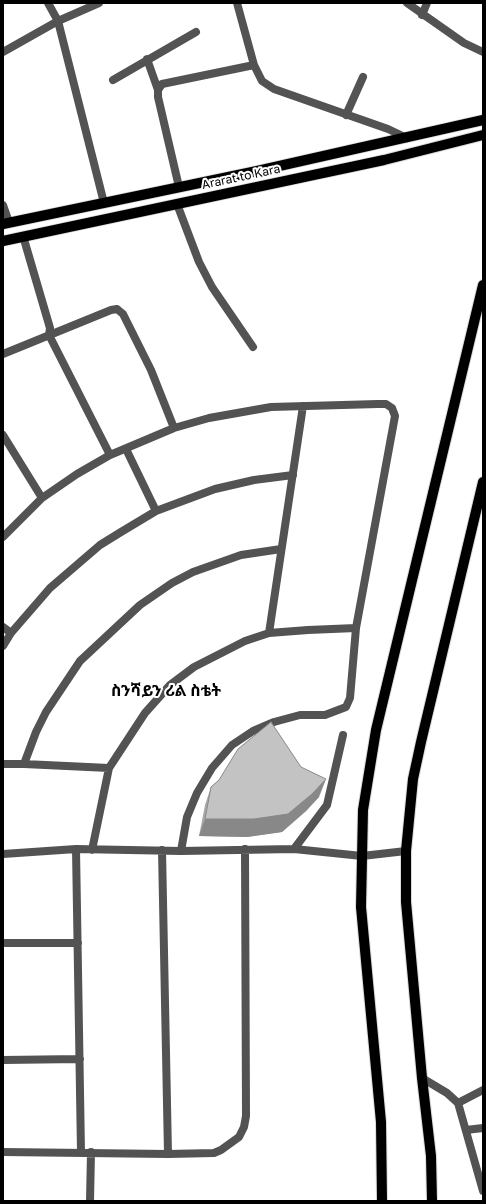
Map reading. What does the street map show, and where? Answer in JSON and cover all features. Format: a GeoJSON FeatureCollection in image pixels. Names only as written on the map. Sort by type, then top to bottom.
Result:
{"type":"FeatureCollection","features":[{"type":"Feature","properties":{"kind":"main road","name":"Ararat to Kara"},"geometry":{"type":"LineString","coordinates":[[6,223],[407,138],[483,120]]}},
{"type":"Feature","properties":{"kind":"main road","name":"Ararat to Kara"},"geometry":{"type":"LineString","coordinates":[[3,241],[384,160],[483,135]]}},
{"type":"Feature","properties":{"kind":"main road"},"geometry":{"type":"LineString","coordinates":[[144,194],[148,210]]}},
{"type":"Feature","properties":{"kind":"main road"},"geometry":{"type":"LineString","coordinates":[[382,1201],[381,1122],[361,907],[363,810],[371,750],[483,284]]}},
{"type":"Feature","properties":{"kind":"main road"},"geometry":{"type":"LineString","coordinates":[[432,1201],[431,1156],[422,1078],[406,902],[406,851],[413,779],[483,482]]}},
{"type":"Feature","properties":{"kind":"street"},"geometry":{"type":"LineString","coordinates":[[48,3],[58,21],[104,203]]}},
{"type":"Feature","properties":{"kind":"street"},"geometry":{"type":"LineString","coordinates":[[3,52],[58,21],[99,3]]}},
{"type":"Feature","properties":{"kind":"street"},"geometry":{"type":"LineString","coordinates":[[237,3],[254,65],[262,81],[274,89],[407,138]]}},
{"type":"Feature","properties":{"kind":"street"},"geometry":{"type":"LineString","coordinates":[[407,3],[422,15],[464,43],[483,52]]}},
{"type":"Feature","properties":{"kind":"street"},"geometry":{"type":"LineString","coordinates":[[422,15],[427,3]]}},
{"type":"Feature","properties":{"kind":"street"},"geometry":{"type":"LineString","coordinates":[[113,80],[196,32]]}},
{"type":"Feature","properties":{"kind":"street"},"geometry":{"type":"LineString","coordinates":[[147,59],[158,90],[158,97],[179,186]]}},
{"type":"Feature","properties":{"kind":"street"},"geometry":{"type":"LineString","coordinates":[[158,90],[162,84],[254,65]]}},
{"type":"Feature","properties":{"kind":"street"},"geometry":{"type":"LineString","coordinates":[[346,115],[363,77]]}},
{"type":"Feature","properties":{"kind":"street"},"geometry":{"type":"LineString","coordinates":[[177,204],[199,262],[209,281],[253,347]]}},
{"type":"Feature","properties":{"kind":"street"},"geometry":{"type":"LineString","coordinates":[[3,205],[6,223]]}},
{"type":"Feature","properties":{"kind":"street"},"geometry":{"type":"LineString","coordinates":[[23,236],[50,328],[49,335],[110,455]]}},
{"type":"Feature","properties":{"kind":"street"},"geometry":{"type":"LineString","coordinates":[[3,354],[111,310],[118,309],[123,314],[151,370],[174,428]]}},
{"type":"Feature","properties":{"kind":"street"},"geometry":{"type":"LineString","coordinates":[[3,537],[42,498],[77,474],[110,455],[174,428],[209,418],[271,407],[386,404],[392,408],[395,416],[356,628],[350,698],[346,707],[325,715],[300,716],[274,722],[253,731],[232,745],[212,768],[197,793],[186,817],[181,851]]}},
{"type":"Feature","properties":{"kind":"street"},"geometry":{"type":"LineString","coordinates":[[269,633],[303,406]]}},
{"type":"Feature","properties":{"kind":"street"},"geometry":{"type":"LineString","coordinates":[[3,435],[42,498]]}},
{"type":"Feature","properties":{"kind":"street"},"geometry":{"type":"LineString","coordinates":[[126,449],[156,512]]}},
{"type":"Feature","properties":{"kind":"street"},"geometry":{"type":"LineString","coordinates":[[3,646],[11,633],[50,588],[100,545],[156,512],[216,489],[254,480],[293,475]]}},
{"type":"Feature","properties":{"kind":"street"},"geometry":{"type":"LineString","coordinates":[[24,764],[36,732],[46,712],[80,661],[140,605],[172,583],[193,572],[241,556],[281,549]]}},
{"type":"Feature","properties":{"kind":"street"},"geometry":{"type":"LineString","coordinates":[[3,627],[11,633]]}},
{"type":"Feature","properties":{"kind":"street"},"geometry":{"type":"LineString","coordinates":[[92,850],[109,768],[145,713],[170,685],[194,667],[226,650],[269,633],[356,628]]}},
{"type":"Feature","properties":{"kind":"street"},"geometry":{"type":"LineString","coordinates":[[294,849],[326,805],[343,735]]}},
{"type":"Feature","properties":{"kind":"street"},"geometry":{"type":"LineString","coordinates":[[3,764],[109,768]]}},
{"type":"Feature","properties":{"kind":"street"},"geometry":{"type":"LineString","coordinates":[[3,854],[76,849],[181,851],[294,849],[362,856],[406,851]]}},
{"type":"Feature","properties":{"kind":"street"},"geometry":{"type":"LineString","coordinates":[[76,849],[81,1152]]}},
{"type":"Feature","properties":{"kind":"street"},"geometry":{"type":"LineString","coordinates":[[3,1152],[168,1154],[214,1153],[221,1150],[239,1136],[244,1127],[246,1116],[245,849]]}},
{"type":"Feature","properties":{"kind":"street"},"geometry":{"type":"LineString","coordinates":[[162,850],[168,1154]]}},
{"type":"Feature","properties":{"kind":"street"},"geometry":{"type":"LineString","coordinates":[[3,943],[78,943]]}},
{"type":"Feature","properties":{"kind":"street"},"geometry":{"type":"LineString","coordinates":[[3,1060],[80,1059]]}},
{"type":"Feature","properties":{"kind":"street"},"geometry":{"type":"LineString","coordinates":[[422,1078],[447,1092],[458,1103],[483,1191]]}},
{"type":"Feature","properties":{"kind":"street"},"geometry":{"type":"LineString","coordinates":[[458,1103],[483,1090]]}},
{"type":"Feature","properties":{"kind":"street"},"geometry":{"type":"LineString","coordinates":[[466,1130],[483,1128]]}},
{"type":"Feature","properties":{"kind":"street"},"geometry":{"type":"LineString","coordinates":[[90,1201],[91,1152]]}},
{"type":"Feature","properties":{"kind":"building"},"geometry":{"type":"Polygon","coordinates":[[[271,722],[301,767],[326,779],[312,794],[288,814],[254,819],[205,819],[211,787],[219,780],[238,749],[271,722]]]}},
{"type":"Feature","properties":{"kind":"district","name":"ስንሻይን ሪል ስቴት"},"geometry":{"type":"Point","coordinates":[166,691]}}]}
